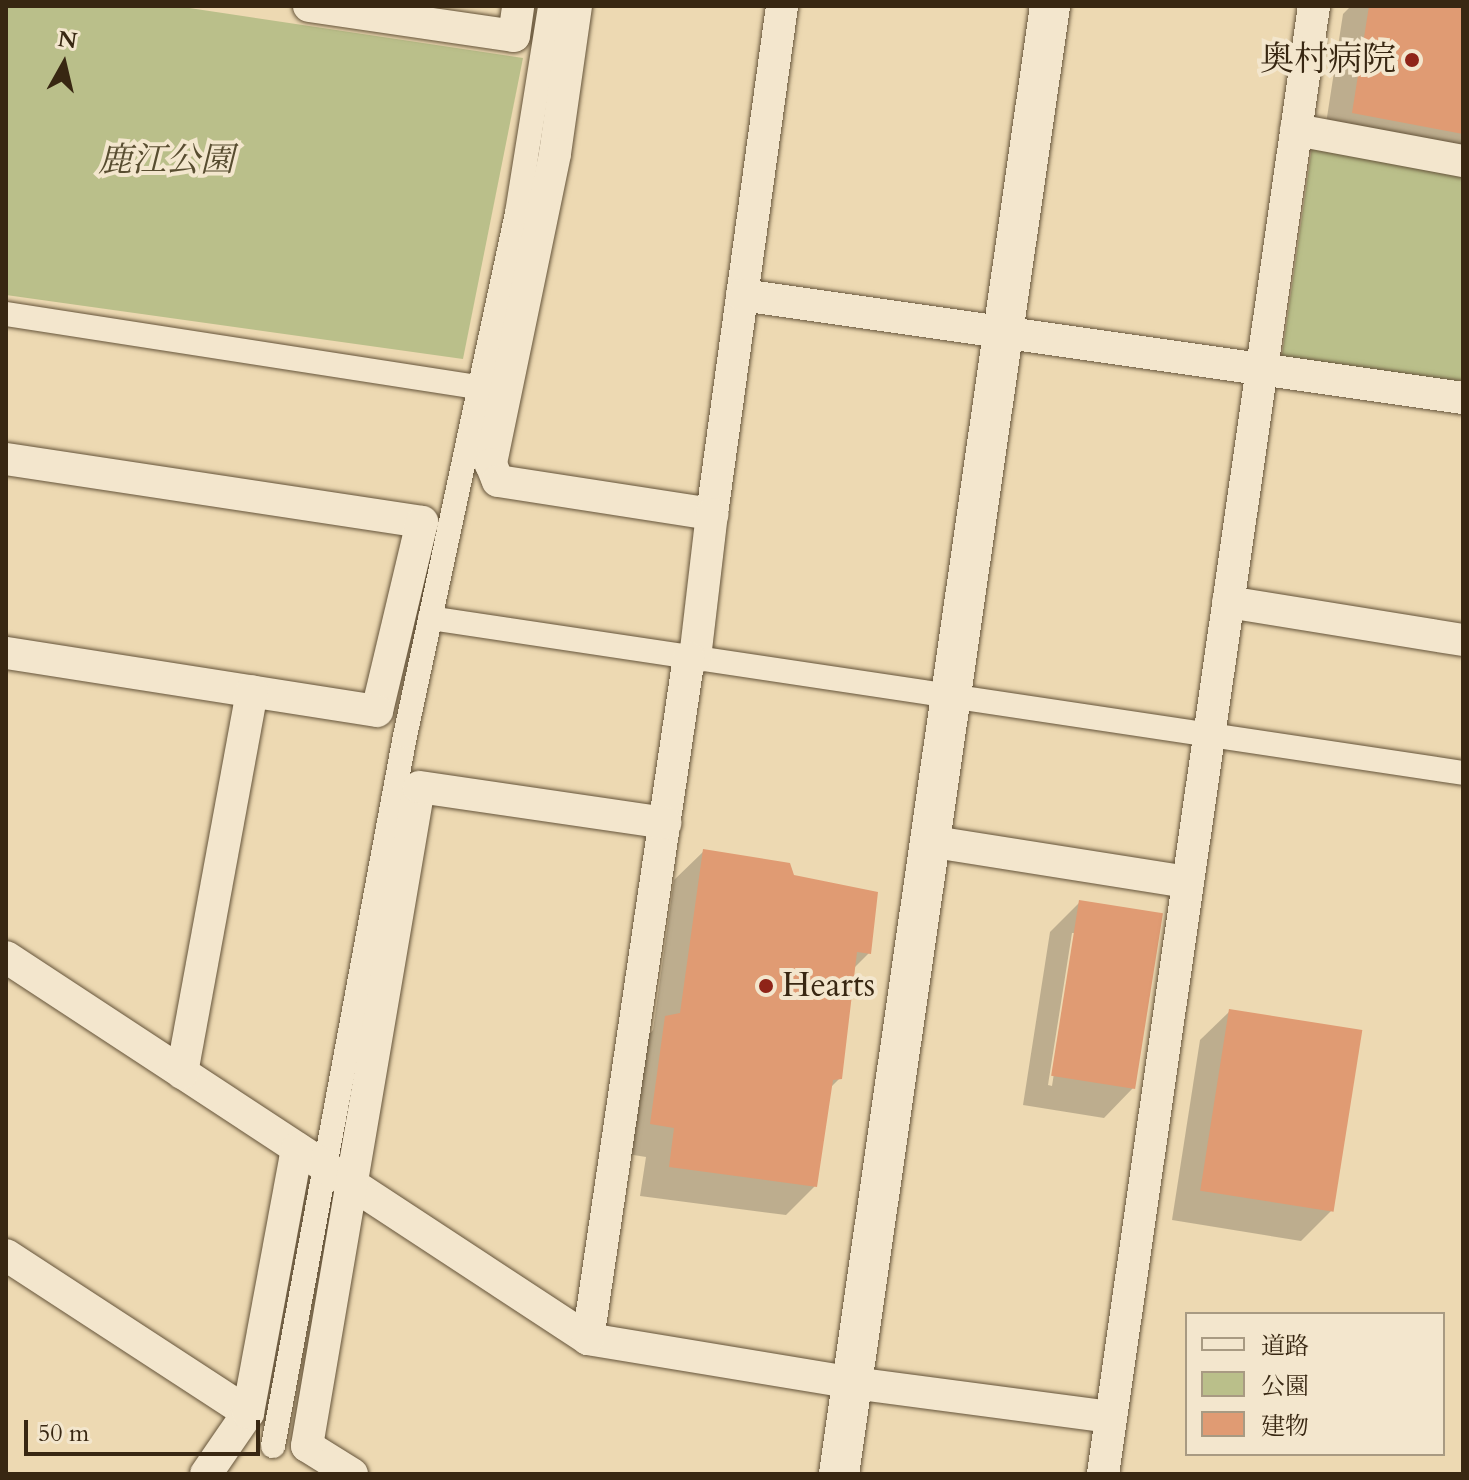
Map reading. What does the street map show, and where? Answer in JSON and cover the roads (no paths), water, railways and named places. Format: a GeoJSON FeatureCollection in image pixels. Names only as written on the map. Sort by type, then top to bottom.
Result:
{"type":"FeatureCollection","features":[{"type":"Feature","properties":{"kind":"street"},"geometry":{"type":"LineString","coordinates":[[309,6],[514,36],[518,6]]}},
{"type":"Feature","properties":{"kind":"street"},"geometry":{"type":"LineString","coordinates":[[206,1474],[248,1413],[309,1156],[517,213],[550,6]]}},
{"type":"Feature","properties":{"kind":"street"},"geometry":{"type":"LineString","coordinates":[[576,6],[555,154],[491,464],[498,481],[712,514]]}},
{"type":"Feature","properties":{"kind":"street"},"geometry":{"type":"LineString","coordinates":[[588,1339],[692,658],[782,6]]}},
{"type":"Feature","properties":{"kind":"street"},"geometry":{"type":"LineString","coordinates":[[839,1474],[948,697],[1050,6]]}},
{"type":"Feature","properties":{"kind":"street"},"geometry":{"type":"LineString","coordinates":[[1103,1474],[1314,6]]}},
{"type":"Feature","properties":{"kind":"street"},"geometry":{"type":"LineString","coordinates":[[1296,130],[1463,161]]}},
{"type":"Feature","properties":{"kind":"street"},"geometry":{"type":"LineString","coordinates":[[742,295],[1001,329],[1463,398]]}},
{"type":"Feature","properties":{"kind":"street"},"geometry":{"type":"LineString","coordinates":[[6,314],[480,387]]}},
{"type":"Feature","properties":{"kind":"street"},"geometry":{"type":"LineString","coordinates":[[6,459],[422,522],[377,711],[6,653]]}},
{"type":"Feature","properties":{"kind":"street"},"geometry":{"type":"LineString","coordinates":[[1228,602],[1463,640]]}},
{"type":"Feature","properties":{"kind":"street"},"geometry":{"type":"LineString","coordinates":[[430,618],[1463,773]]}},
{"type":"Feature","properties":{"kind":"street"},"geometry":{"type":"LineString","coordinates":[[182,1073],[252,691]]}},
{"type":"Feature","properties":{"kind":"street"},"geometry":{"type":"LineString","coordinates":[[352,1474],[307,1446],[419,787],[665,823]]}},
{"type":"Feature","properties":{"kind":"street"},"geometry":{"type":"LineString","coordinates":[[928,841],[1188,882]]}},
{"type":"Feature","properties":{"kind":"street"},"geometry":{"type":"LineString","coordinates":[[6,957],[588,1339],[853,1383],[1111,1417]]}},
{"type":"Feature","properties":{"kind":"street"},"geometry":{"type":"LineString","coordinates":[[273,1446],[309,1156]]}},
{"type":"Feature","properties":{"kind":"street"},"geometry":{"type":"LineString","coordinates":[[6,1255],[248,1413]]}},
{"type":"Feature","properties":{"kind":"place","name":"奥村病院"},"geometry":{"type":"Point","coordinates":[1412,60]}},
{"type":"Feature","properties":{"kind":"place","name":"Hearts"},"geometry":{"type":"Point","coordinates":[766,986]}},
{"type":"Feature","properties":{"kind":"park label","name":"鹿江公園"},"geometry":{"type":"Point","coordinates":[166,161]}}]}
